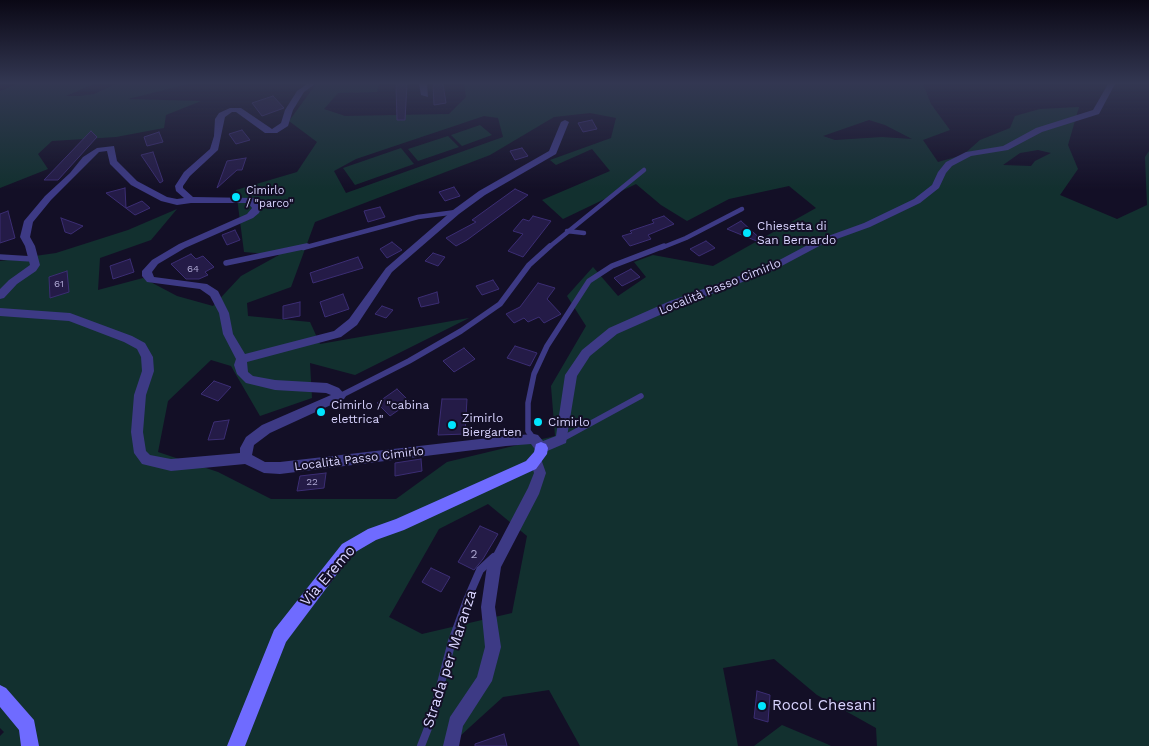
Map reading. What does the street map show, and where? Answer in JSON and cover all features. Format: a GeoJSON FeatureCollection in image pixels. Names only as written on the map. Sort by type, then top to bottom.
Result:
{"type":"FeatureCollection","features":[{"type":"Feature","properties":{"kind":"street"},"geometry":{"type":"LineString","coordinates":[[191,200],[179,189],[179,186],[187,174],[214,150],[218,136],[219,119]]}},
{"type":"Feature","properties":{"kind":"street"},"geometry":{"type":"LineString","coordinates":[[251,119],[268,131],[274,131],[284,124],[286,119]]}},
{"type":"Feature","properties":{"kind":"street","name":"Località Passo Cimirlo"},"geometry":{"type":"LineString","coordinates":[[0,312],[70,317],[128,339],[141,346],[147,357],[148,371],[140,395],[137,432],[140,453],[146,460],[171,466],[246,458],[264,467],[280,468],[537,449],[562,439],[571,375],[586,353],[613,331],[674,304],[773,267],[820,242],[867,225],[918,201],[936,186],[942,172],[949,164],[969,154],[1005,148],[1039,130],[1074,119]]}},
{"type":"Feature","properties":{"kind":"street"},"geometry":{"type":"LineString","coordinates":[[242,359],[336,334],[353,322],[389,270],[456,212],[482,193],[553,152],[565,122]]}},
{"type":"Feature","properties":{"kind":"street"},"geometry":{"type":"LineString","coordinates":[[0,295],[13,282],[33,269],[35,265],[32,260],[30,246],[25,237],[29,221],[48,198],[73,175],[86,158],[97,150],[110,148],[113,162],[134,183],[164,199],[177,202],[191,200],[248,200],[256,205],[256,211],[244,219],[182,246],[155,262],[147,271],[147,276],[151,280],[203,286],[214,294],[224,313],[228,334],[242,359],[240,365],[243,374],[250,380],[275,385],[327,388],[335,391],[340,396],[266,429],[250,441],[246,448],[246,458]]}},
{"type":"Feature","properties":{"kind":"street","name":"Strada per Maranza"},"geometry":{"type":"LineString","coordinates":[[451,746],[456,723],[484,681],[493,647],[488,607],[494,566],[534,490],[540,473],[537,449]]}},
{"type":"Feature","properties":{"kind":"street","name":"Via Eremo"},"geometry":{"type":"LineString","coordinates":[[236,746],[280,636],[327,573],[348,549],[360,540],[373,534],[531,466],[537,449]]}},
{"type":"Feature","properties":{"kind":"street"},"geometry":{"type":"LineString","coordinates":[[0,694],[28,726],[30,746]]}},
{"type":"Feature","properties":{"kind":"lane"},"geometry":{"type":"LineString","coordinates":[[340,396],[409,361],[461,331],[500,304],[529,265],[644,170]]}},
{"type":"Feature","properties":{"kind":"lane"},"geometry":{"type":"LineString","coordinates":[[537,449],[528,430],[528,403],[534,374],[547,346],[589,281],[612,266],[686,238],[742,209]]}},
{"type":"Feature","properties":{"kind":"lane"},"geometry":{"type":"LineString","coordinates":[[226,263],[290,251],[418,217],[456,212]]}},
{"type":"Feature","properties":{"kind":"lane"},"geometry":{"type":"LineString","coordinates":[[567,232],[584,233]]}},
{"type":"Feature","properties":{"kind":"lane"},"geometry":{"type":"LineString","coordinates":[[0,257],[32,260]]}},
{"type":"Feature","properties":{"kind":"lane","name":"Località Passo Cimirlo"},"geometry":{"type":"LineString","coordinates":[[562,439],[641,396]]}},
{"type":"Feature","properties":{"kind":"lane","name":"Strada per Maranza"},"geometry":{"type":"LineString","coordinates":[[421,746],[432,718],[452,641],[467,600],[480,570],[501,550]]}},
{"type":"Feature","properties":{"kind":"green space"},"geometry":{"type":"Polygon","coordinates":[[[0,119],[165,119],[164,128],[116,137],[52,141],[38,154],[48,169],[0,188],[0,119]]]}},
{"type":"Feature","properties":{"kind":"green space"},"geometry":{"type":"Polygon","coordinates":[[[291,119],[476,119],[356,159],[334,171],[346,193],[503,137],[498,119],[551,119],[490,155],[315,222],[291,287],[247,303],[248,316],[310,322],[320,344],[469,318],[355,375],[310,363],[312,398],[260,416],[231,366],[211,360],[168,401],[158,452],[218,472],[271,499],[396,499],[447,462],[555,436],[551,386],[586,326],[567,296],[593,267],[618,296],[646,277],[634,262],[653,255],[713,266],[816,208],[789,186],[729,199],[687,221],[661,205],[636,184],[563,219],[542,200],[610,171],[592,149],[556,165],[550,160],[611,138],[616,119],[942,119],[950,130],[923,140],[938,162],[963,155],[980,140],[1010,128],[1014,119],[1076,119],[1068,145],[1078,169],[1060,195],[1117,219],[1147,205],[1145,157],[1149,151],[1149,746],[877,746],[876,728],[817,695],[774,659],[723,668],[738,746],[580,746],[549,690],[503,697],[449,746],[0,746],[0,736],[4,732],[0,728],[0,261],[56,253],[128,230],[177,209],[151,240],[100,258],[98,290],[143,278],[177,296],[213,306],[241,276],[279,255],[244,252],[236,190],[297,172],[317,142],[289,121],[291,119]],[[869,120],[823,136],[835,140],[882,137],[912,139],[885,125],[869,120]],[[1038,150],[1020,153],[1003,165],[1031,166],[1035,161],[1051,153],[1038,150]],[[488,504],[439,529],[389,617],[422,634],[512,613],[527,536],[488,504]]]}},
{"type":"Feature","properties":{"kind":"green space"},"geometry":{"type":"Polygon","coordinates":[[[480,125],[492,135],[462,146],[451,135],[480,125]]]}},
{"type":"Feature","properties":{"kind":"green space"},"geometry":{"type":"Polygon","coordinates":[[[448,136],[459,147],[418,161],[408,149],[448,136]]]}},
{"type":"Feature","properties":{"kind":"green space"},"geometry":{"type":"Polygon","coordinates":[[[401,148],[414,164],[355,185],[343,168],[401,148]]]}},
{"type":"Feature","properties":{"kind":"green space"},"geometry":{"type":"Polygon","coordinates":[[[782,725],[827,744],[831,746],[754,746],[782,725]]]}},
{"type":"Feature","properties":{"kind":"building"},"geometry":{"type":"Polygon","coordinates":[[[592,120],[597,129],[583,132],[578,123],[592,120]]]}},
{"type":"Feature","properties":{"kind":"building"},"geometry":{"type":"Polygon","coordinates":[[[242,130],[250,140],[236,144],[229,134],[242,130]]]}},
{"type":"Feature","properties":{"kind":"building"},"geometry":{"type":"Polygon","coordinates":[[[91,131],[97,137],[58,180],[44,180],[91,131]]]}},
{"type":"Feature","properties":{"kind":"building"},"geometry":{"type":"Polygon","coordinates":[[[159,132],[163,142],[147,146],[144,137],[159,132]]]}},
{"type":"Feature","properties":{"kind":"building"},"geometry":{"type":"Polygon","coordinates":[[[522,148],[528,156],[515,160],[510,151],[522,148]]]}},
{"type":"Feature","properties":{"kind":"building"},"geometry":{"type":"Polygon","coordinates":[[[153,152],[163,181],[160,183],[141,155],[153,152]]]}},
{"type":"Feature","properties":{"kind":"building"},"geometry":{"type":"Polygon","coordinates":[[[246,158],[242,170],[237,170],[217,188],[227,161],[246,158]]]}},
{"type":"Feature","properties":{"kind":"building"},"geometry":{"type":"Polygon","coordinates":[[[454,187],[460,196],[445,201],[439,192],[454,187]]]}},
{"type":"Feature","properties":{"kind":"building"},"geometry":{"type":"Polygon","coordinates":[[[125,188],[126,208],[142,201],[150,208],[135,215],[106,193],[125,188]]]}},
{"type":"Feature","properties":{"kind":"building"},"geometry":{"type":"Polygon","coordinates":[[[515,189],[528,195],[456,246],[446,238],[476,222],[472,220],[515,189]]]}},
{"type":"Feature","properties":{"kind":"building"},"geometry":{"type":"Polygon","coordinates":[[[380,207],[385,217],[368,222],[364,211],[380,207]]]}},
{"type":"Feature","properties":{"kind":"building"},"geometry":{"type":"Polygon","coordinates":[[[8,211],[15,238],[0,243],[0,214],[8,211]]]}},
{"type":"Feature","properties":{"kind":"building"},"geometry":{"type":"Polygon","coordinates":[[[533,216],[551,221],[523,257],[508,251],[523,234],[513,231],[523,219],[529,221],[533,216]]]}},
{"type":"Feature","properties":{"kind":"building"},"geometry":{"type":"Polygon","coordinates":[[[664,216],[674,224],[648,235],[651,239],[630,246],[622,236],[632,233],[630,231],[654,223],[652,220],[664,216]]]}},
{"type":"Feature","properties":{"kind":"building"},"geometry":{"type":"Polygon","coordinates":[[[61,218],[83,226],[71,234],[65,232],[61,218]]]}},
{"type":"Feature","properties":{"kind":"building","name":"Chiesetta di San Bernardo"},"geometry":{"type":"Polygon","coordinates":[[[741,221],[765,243],[727,229],[741,221]]]}},
{"type":"Feature","properties":{"kind":"building"},"geometry":{"type":"Polygon","coordinates":[[[235,230],[240,240],[227,245],[222,235],[235,230]]]}},
{"type":"Feature","properties":{"kind":"building"},"geometry":{"type":"Polygon","coordinates":[[[706,241],[715,248],[699,256],[690,249],[706,241]]]}},
{"type":"Feature","properties":{"kind":"building"},"geometry":{"type":"Polygon","coordinates":[[[392,242],[402,250],[387,258],[380,249],[392,242]]]}},
{"type":"Feature","properties":{"kind":"building"},"geometry":{"type":"Polygon","coordinates":[[[433,253],[445,257],[438,266],[425,261],[433,253]]]}},
{"type":"Feature","properties":{"kind":"building"},"geometry":{"type":"Polygon","coordinates":[[[191,254],[196,259],[203,256],[214,267],[205,272],[208,275],[199,279],[186,279],[171,264],[191,254]]]}},
{"type":"Feature","properties":{"kind":"building"},"geometry":{"type":"Polygon","coordinates":[[[358,257],[363,268],[313,283],[310,273],[358,257]]]}},
{"type":"Feature","properties":{"kind":"building"},"geometry":{"type":"Polygon","coordinates":[[[130,259],[134,272],[113,279],[110,266],[130,259]]]}},
{"type":"Feature","properties":{"kind":"building"},"geometry":{"type":"Polygon","coordinates":[[[631,269],[640,277],[622,286],[614,278],[631,269]]]}},
{"type":"Feature","properties":{"kind":"building"},"geometry":{"type":"Polygon","coordinates":[[[67,271],[69,292],[50,298],[49,277],[67,271]]]}},
{"type":"Feature","properties":{"kind":"building"},"geometry":{"type":"Polygon","coordinates":[[[493,280],[499,289],[482,295],[476,286],[493,280]]]}},
{"type":"Feature","properties":{"kind":"building"},"geometry":{"type":"Polygon","coordinates":[[[538,283],[555,288],[547,299],[561,314],[544,323],[539,317],[528,322],[524,318],[514,323],[506,314],[520,307],[538,283]]]}},
{"type":"Feature","properties":{"kind":"building"},"geometry":{"type":"Polygon","coordinates":[[[437,292],[439,303],[421,307],[418,298],[437,292]]]}},
{"type":"Feature","properties":{"kind":"building"},"geometry":{"type":"Polygon","coordinates":[[[343,294],[349,309],[325,317],[320,302],[343,294]]]}},
{"type":"Feature","properties":{"kind":"building"},"geometry":{"type":"Polygon","coordinates":[[[300,302],[300,316],[283,319],[283,306],[300,302]]]}},
{"type":"Feature","properties":{"kind":"building"},"geometry":{"type":"Polygon","coordinates":[[[382,306],[393,310],[386,318],[375,314],[382,306]]]}},
{"type":"Feature","properties":{"kind":"building"},"geometry":{"type":"Polygon","coordinates":[[[515,346],[537,353],[530,366],[507,358],[515,346]]]}},
{"type":"Feature","properties":{"kind":"building"},"geometry":{"type":"Polygon","coordinates":[[[464,348],[475,359],[454,372],[443,361],[464,348]]]}},
{"type":"Feature","properties":{"kind":"building"},"geometry":{"type":"Polygon","coordinates":[[[214,381],[231,387],[218,401],[201,394],[214,381]]]}},
{"type":"Feature","properties":{"kind":"building"},"geometry":{"type":"Polygon","coordinates":[[[397,389],[410,402],[390,416],[377,403],[397,389]]]}},
{"type":"Feature","properties":{"kind":"building","name":"Zimirlo Biergarten"},"geometry":{"type":"Polygon","coordinates":[[[442,399],[467,399],[465,434],[438,435],[442,399]]]}},
{"type":"Feature","properties":{"kind":"building"},"geometry":{"type":"Polygon","coordinates":[[[229,420],[224,439],[208,440],[214,422],[229,420]]]}},
{"type":"Feature","properties":{"kind":"building"},"geometry":{"type":"Polygon","coordinates":[[[421,459],[422,471],[395,476],[395,463],[421,459]]]}},
{"type":"Feature","properties":{"kind":"building"},"geometry":{"type":"Polygon","coordinates":[[[326,473],[324,488],[297,491],[300,476],[326,473]]]}},
{"type":"Feature","properties":{"kind":"building"},"geometry":{"type":"Polygon","coordinates":[[[480,526],[498,534],[474,570],[458,562],[480,526]]]}},
{"type":"Feature","properties":{"kind":"building"},"geometry":{"type":"Polygon","coordinates":[[[431,568],[450,577],[441,592],[422,582],[431,568]]]}},
{"type":"Feature","properties":{"kind":"building","name":"Rocol Chesani"},"geometry":{"type":"Polygon","coordinates":[[[757,691],[770,695],[768,722],[754,718],[757,691]]]}},
{"type":"Feature","properties":{"kind":"building"},"geometry":{"type":"Polygon","coordinates":[[[504,734],[507,746],[475,746],[475,744],[504,734]]]}},
{"type":"Feature","properties":{"kind":"place","name":"Cimirlo / \"parco\""},"geometry":{"type":"Point","coordinates":[236,197]}},
{"type":"Feature","properties":{"kind":"place","name":"Chiesetta di San Bernardo"},"geometry":{"type":"Point","coordinates":[747,233]}},
{"type":"Feature","properties":{"kind":"place","name":"Cimirlo / \"cabina elettrica\""},"geometry":{"type":"Point","coordinates":[321,412]}},
{"type":"Feature","properties":{"kind":"place","name":"Cimirlo"},"geometry":{"type":"Point","coordinates":[538,422]}},
{"type":"Feature","properties":{"kind":"place","name":"Zimirlo Biergarten"},"geometry":{"type":"Point","coordinates":[452,425]}},
{"type":"Feature","properties":{"kind":"place","name":"Rocol Chesani"},"geometry":{"type":"Point","coordinates":[762,706]}}]}
